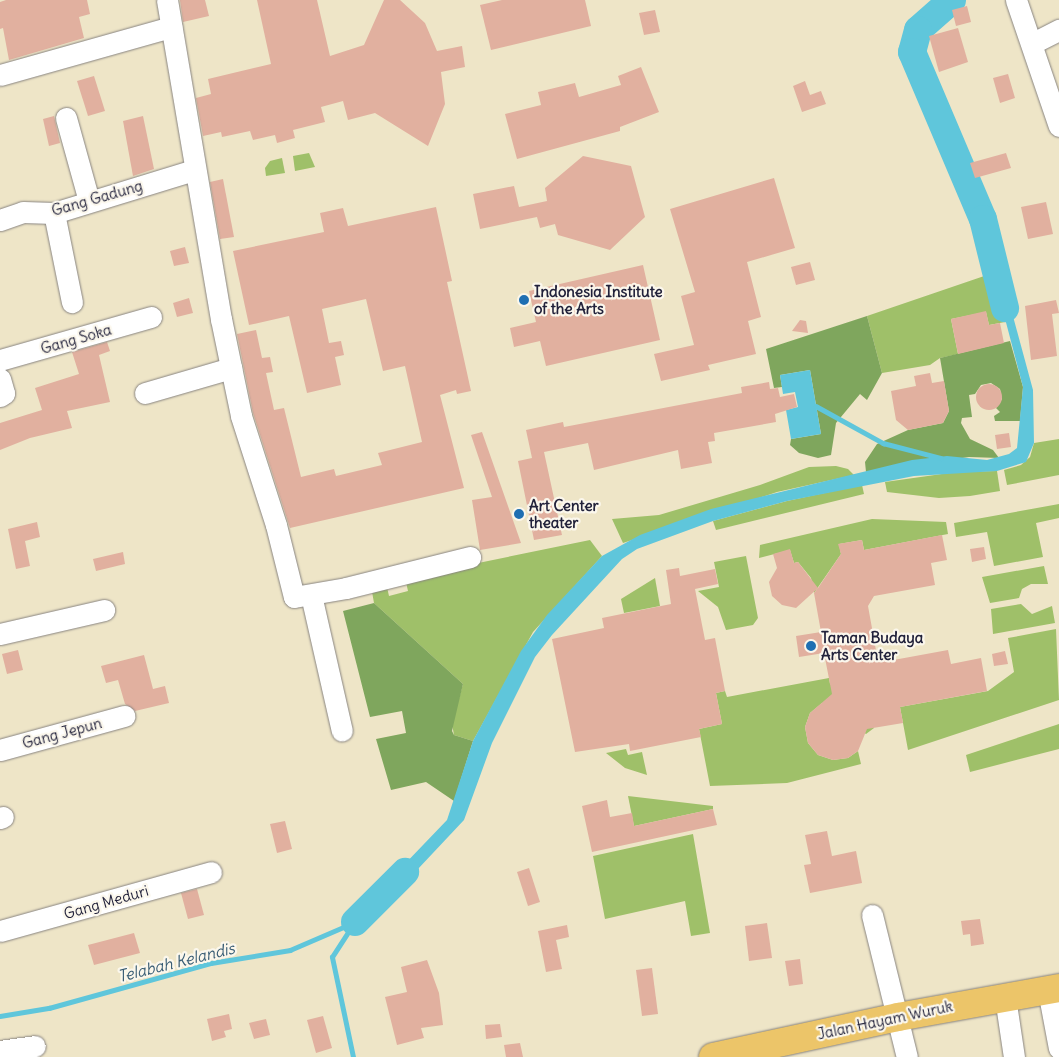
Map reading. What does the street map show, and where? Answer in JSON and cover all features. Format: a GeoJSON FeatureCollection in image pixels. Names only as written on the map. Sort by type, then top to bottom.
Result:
{"type":"FeatureCollection","features":[{"type":"Feature","properties":{"kind":"main road","name":"Jalan Hayam Wuruk"},"geometry":{"type":"LineString","coordinates":[[713,1057],[767,1051],[898,1017],[1005,996],[1054,989]]}},
{"type":"Feature","properties":{"kind":"street"},"geometry":{"type":"LineString","coordinates":[[167,0],[194,170],[231,368],[253,461],[276,525],[294,595],[296,598],[311,595],[470,557]]}},
{"type":"Feature","properties":{"kind":"street"},"geometry":{"type":"LineString","coordinates":[[1016,0],[1033,43],[1052,72],[1059,126]]}},
{"type":"Feature","properties":{"kind":"street"},"geometry":{"type":"LineString","coordinates":[[0,75],[171,27]]}},
{"type":"Feature","properties":{"kind":"street"},"geometry":{"type":"LineString","coordinates":[[1033,43],[1059,30]]}},
{"type":"Feature","properties":{"kind":"street"},"geometry":{"type":"LineString","coordinates":[[66,118],[89,201]]}},
{"type":"Feature","properties":{"kind":"street","name":"Gang Gadung"},"geometry":{"type":"LineString","coordinates":[[0,220],[23,212],[54,213],[194,170]]}},
{"type":"Feature","properties":{"kind":"street"},"geometry":{"type":"LineString","coordinates":[[54,213],[72,302]]}},
{"type":"Feature","properties":{"kind":"street","name":"Gang Soka"},"geometry":{"type":"LineString","coordinates":[[0,360],[151,317]]}},
{"type":"Feature","properties":{"kind":"street"},"geometry":{"type":"LineString","coordinates":[[145,393],[231,368]]}},
{"type":"Feature","properties":{"kind":"street"},"geometry":{"type":"LineString","coordinates":[[0,380],[4,394],[0,396]]}},
{"type":"Feature","properties":{"kind":"street"},"geometry":{"type":"LineString","coordinates":[[311,595],[342,730]]}},
{"type":"Feature","properties":{"kind":"street"},"geometry":{"type":"LineString","coordinates":[[0,634],[104,610]]}},
{"type":"Feature","properties":{"kind":"street","name":"Gang Jepun"},"geometry":{"type":"LineString","coordinates":[[0,750],[124,716]]}},
{"type":"Feature","properties":{"kind":"street","name":"Gang Meduri"},"geometry":{"type":"LineString","coordinates":[[0,931],[211,872]]}},
{"type":"Feature","properties":{"kind":"street"},"geometry":{"type":"LineString","coordinates":[[872,915],[907,1057]]}},
{"type":"Feature","properties":{"kind":"street"},"geometry":{"type":"LineString","coordinates":[[1054,989],[1059,1048]]}},
{"type":"Feature","properties":{"kind":"street"},"geometry":{"type":"LineString","coordinates":[[1005,996],[1014,1057]]}},
{"type":"Feature","properties":{"kind":"street"},"geometry":{"type":"LineString","coordinates":[[0,1051],[34,1046]]}},
{"type":"Feature","properties":{"kind":"green space"},"geometry":{"type":"Polygon","coordinates":[[[309,153],[315,167],[295,171],[293,156],[309,153]]]}},
{"type":"Feature","properties":{"kind":"green space"},"geometry":{"type":"Polygon","coordinates":[[[282,158],[285,173],[266,176],[265,168],[270,161],[282,158]]]}},
{"type":"Feature","properties":{"kind":"green space"},"geometry":{"type":"Polygon","coordinates":[[[993,273],[1005,322],[989,325],[986,312],[951,319],[958,354],[940,358],[930,365],[882,373],[867,316],[993,273]]]}},
{"type":"Feature","properties":{"kind":"green space"},"geometry":{"type":"Polygon","coordinates":[[[867,316],[882,373],[867,400],[860,394],[836,423],[831,455],[818,458],[799,453],[790,445],[791,439],[821,434],[810,370],[780,375],[782,387],[774,388],[766,349],[867,316]]]}},
{"type":"Feature","properties":{"kind":"green space"},"geometry":{"type":"Polygon","coordinates":[[[1010,341],[1023,387],[1020,421],[995,421],[994,416],[1000,412],[996,408],[1002,399],[1000,389],[991,383],[981,385],[975,394],[969,395],[972,417],[962,418],[961,423],[970,439],[993,450],[999,458],[969,457],[866,472],[865,462],[877,444],[908,430],[943,423],[949,411],[940,358],[1010,341]]]}},
{"type":"Feature","properties":{"kind":"green space"},"geometry":{"type":"Polygon","coordinates":[[[1059,439],[1059,475],[1007,485],[1004,470],[1021,465],[1030,457],[1034,443],[1059,439]]]}},
{"type":"Feature","properties":{"kind":"green space"},"geometry":{"type":"Polygon","coordinates":[[[836,466],[848,469],[854,475],[777,492],[623,543],[612,519],[659,515],[760,485],[809,467],[836,466]]]}},
{"type":"Feature","properties":{"kind":"green space"},"geometry":{"type":"Polygon","coordinates":[[[997,471],[1000,491],[970,496],[939,498],[887,492],[885,482],[956,472],[997,471]]]}},
{"type":"Feature","properties":{"kind":"green space"},"geometry":{"type":"Polygon","coordinates":[[[862,485],[864,494],[716,530],[713,521],[787,501],[862,485]]]}},
{"type":"Feature","properties":{"kind":"green space"},"geometry":{"type":"Polygon","coordinates":[[[1059,504],[1059,518],[1036,523],[1043,557],[994,566],[987,532],[956,537],[954,523],[1059,504]]]}},
{"type":"Feature","properties":{"kind":"green space"},"geometry":{"type":"Polygon","coordinates":[[[872,519],[946,522],[948,534],[864,550],[862,540],[839,544],[841,554],[814,593],[811,578],[798,562],[794,563],[790,550],[759,558],[760,545],[872,519]]]}},
{"type":"Feature","properties":{"kind":"green space"},"geometry":{"type":"Polygon","coordinates":[[[590,540],[602,556],[533,632],[473,741],[454,735],[452,724],[463,684],[374,603],[371,586],[386,583],[389,596],[408,591],[405,578],[590,540]]]}},
{"type":"Feature","properties":{"kind":"green space"},"geometry":{"type":"Polygon","coordinates":[[[746,556],[758,618],[753,625],[726,630],[718,607],[698,591],[719,587],[714,562],[746,556]]]}},
{"type":"Feature","properties":{"kind":"green space"},"geometry":{"type":"Polygon","coordinates":[[[1044,566],[1048,584],[1031,584],[1022,589],[1019,598],[990,603],[982,577],[1044,566]]]}},
{"type":"Feature","properties":{"kind":"green space"},"geometry":{"type":"Polygon","coordinates":[[[655,578],[660,606],[624,613],[621,599],[655,578]]]}},
{"type":"Feature","properties":{"kind":"green space"},"geometry":{"type":"Polygon","coordinates":[[[374,603],[463,684],[452,731],[454,735],[473,741],[454,801],[426,782],[391,790],[376,739],[406,733],[402,711],[370,717],[343,611],[374,603]]]}},
{"type":"Feature","properties":{"kind":"green space"},"geometry":{"type":"Polygon","coordinates":[[[1021,604],[1032,614],[1052,606],[1055,623],[993,634],[991,609],[1021,604]]]}},
{"type":"Feature","properties":{"kind":"green space"},"geometry":{"type":"Polygon","coordinates":[[[1056,629],[1059,700],[908,750],[900,707],[988,691],[1014,672],[1008,638],[1056,629]]]}},
{"type":"Feature","properties":{"kind":"green space"},"geometry":{"type":"Polygon","coordinates":[[[829,678],[830,684],[871,712],[874,728],[866,734],[822,703],[810,713],[805,727],[808,743],[818,755],[833,760],[848,758],[858,751],[861,764],[787,783],[710,786],[699,729],[722,724],[716,693],[725,691],[727,697],[829,678]]]}},
{"type":"Feature","properties":{"kind":"green space"},"geometry":{"type":"Polygon","coordinates":[[[1059,724],[1059,749],[970,772],[966,755],[1059,724]]]}},
{"type":"Feature","properties":{"kind":"green space"},"geometry":{"type":"Polygon","coordinates":[[[626,749],[628,755],[642,752],[647,775],[625,768],[606,753],[626,749]]]}},
{"type":"Feature","properties":{"kind":"green space"},"geometry":{"type":"Polygon","coordinates":[[[628,796],[713,806],[713,809],[634,826],[628,796]]]}},
{"type":"Feature","properties":{"kind":"green space"},"geometry":{"type":"Polygon","coordinates":[[[693,834],[710,933],[691,936],[685,901],[605,919],[593,856],[693,834]]]}},
{"type":"Feature","properties":{"kind":"water"},"geometry":{"type":"Polygon","coordinates":[[[1001,272],[1033,390],[1034,443],[1026,462],[997,471],[914,476],[787,501],[713,521],[637,549],[622,559],[552,635],[535,657],[492,743],[464,820],[386,903],[376,894],[447,820],[473,741],[521,651],[547,615],[602,556],[640,535],[711,509],[912,460],[947,456],[987,460],[1009,454],[1017,448],[1023,387],[993,273],[1001,272]]]}},
{"type":"Feature","properties":{"kind":"water"},"geometry":{"type":"Polygon","coordinates":[[[810,370],[821,434],[791,439],[786,410],[798,407],[795,392],[783,394],[780,375],[810,370]]]}},
{"type":"Feature","properties":{"kind":"building"},"geometry":{"type":"Polygon","coordinates":[[[6,0],[87,0],[90,14],[79,17],[84,38],[9,60],[3,28],[0,29],[0,2],[6,0]]]}},
{"type":"Feature","properties":{"kind":"building"},"geometry":{"type":"Polygon","coordinates":[[[180,0],[205,0],[209,16],[183,22],[180,0]]]}},
{"type":"Feature","properties":{"kind":"building"},"geometry":{"type":"Polygon","coordinates":[[[257,0],[317,0],[330,56],[364,45],[384,0],[400,0],[425,23],[437,51],[462,46],[465,67],[441,72],[445,104],[428,146],[375,113],[348,120],[343,101],[321,107],[325,122],[293,130],[295,138],[277,143],[275,135],[253,140],[250,131],[222,137],[221,132],[203,136],[196,98],[211,94],[208,79],[271,64],[257,0]]]}},
{"type":"Feature","properties":{"kind":"building"},"geometry":{"type":"Polygon","coordinates":[[[502,0],[585,0],[591,26],[491,50],[480,5],[502,0]]]}},
{"type":"Feature","properties":{"kind":"building"},"geometry":{"type":"Polygon","coordinates":[[[967,6],[971,22],[956,26],[952,10],[967,6]]]}},
{"type":"Feature","properties":{"kind":"building"},"geometry":{"type":"Polygon","coordinates":[[[655,10],[660,32],[644,35],[639,13],[655,10]]]}},
{"type":"Feature","properties":{"kind":"building"},"geometry":{"type":"Polygon","coordinates":[[[958,28],[968,62],[939,72],[929,36],[958,28]]]}},
{"type":"Feature","properties":{"kind":"building"},"geometry":{"type":"Polygon","coordinates":[[[641,67],[659,112],[620,127],[620,131],[517,159],[505,114],[541,105],[538,92],[575,83],[579,97],[621,85],[618,76],[641,67]]]}},
{"type":"Feature","properties":{"kind":"building"},"geometry":{"type":"Polygon","coordinates":[[[1008,74],[1015,98],[1000,103],[993,78],[1008,74]]]}},
{"type":"Feature","properties":{"kind":"building"},"geometry":{"type":"Polygon","coordinates":[[[94,76],[105,111],[88,116],[77,81],[94,76]]]}},
{"type":"Feature","properties":{"kind":"building"},"geometry":{"type":"Polygon","coordinates":[[[805,81],[810,95],[821,91],[826,104],[802,112],[793,86],[805,81]]]}},
{"type":"Feature","properties":{"kind":"building"},"geometry":{"type":"Polygon","coordinates":[[[54,116],[60,143],[49,146],[43,119],[54,116]]]}},
{"type":"Feature","properties":{"kind":"building"},"geometry":{"type":"Polygon","coordinates":[[[143,116],[154,169],[133,176],[123,121],[143,116]]]}},
{"type":"Feature","properties":{"kind":"building"},"geometry":{"type":"Polygon","coordinates":[[[1006,153],[1011,168],[975,178],[970,163],[1006,153]]]}},
{"type":"Feature","properties":{"kind":"building"},"geometry":{"type":"Polygon","coordinates":[[[583,156],[631,166],[645,217],[610,250],[558,235],[555,224],[540,228],[537,217],[480,229],[473,194],[514,186],[519,207],[547,201],[545,188],[583,156]]]}},
{"type":"Feature","properties":{"kind":"building"},"geometry":{"type":"Polygon","coordinates":[[[774,178],[795,248],[747,262],[761,317],[748,321],[756,354],[708,365],[710,370],[661,381],[654,354],[694,345],[681,296],[695,292],[670,209],[774,178]]]}},
{"type":"Feature","properties":{"kind":"building"},"geometry":{"type":"Polygon","coordinates":[[[223,179],[234,237],[220,239],[210,182],[223,179]]]}},
{"type":"Feature","properties":{"kind":"building"},"geometry":{"type":"Polygon","coordinates":[[[1046,202],[1053,234],[1028,239],[1021,207],[1046,202]]]}},
{"type":"Feature","properties":{"kind":"building"},"geometry":{"type":"Polygon","coordinates":[[[436,207],[452,281],[447,282],[471,391],[457,394],[456,390],[440,395],[464,488],[290,528],[253,413],[237,334],[256,330],[262,358],[270,357],[273,372],[266,373],[274,410],[284,408],[301,477],[334,469],[336,476],[382,465],[378,453],[422,442],[405,366],[383,371],[366,299],[322,309],[329,343],[341,341],[344,355],[335,357],[341,385],[307,393],[289,316],[249,325],[233,251],[324,232],[320,213],[343,208],[348,226],[436,207]]]}},
{"type":"Feature","properties":{"kind":"building"},"geometry":{"type":"Polygon","coordinates":[[[185,247],[189,263],[174,266],[170,251],[185,247]]]}},
{"type":"Feature","properties":{"kind":"building"},"geometry":{"type":"Polygon","coordinates":[[[810,262],[815,280],[796,285],[791,267],[810,262]]]}},
{"type":"Feature","properties":{"kind":"building"},"geometry":{"type":"Polygon","coordinates":[[[643,265],[660,340],[546,366],[540,341],[514,347],[510,328],[536,322],[529,291],[643,265]]]}},
{"type":"Feature","properties":{"kind":"building"},"geometry":{"type":"Polygon","coordinates":[[[189,298],[193,313],[177,317],[173,303],[189,298]]]}},
{"type":"Feature","properties":{"kind":"building"},"geometry":{"type":"Polygon","coordinates":[[[1056,300],[1059,313],[1052,314],[1057,356],[1031,360],[1025,306],[1056,300]]]}},
{"type":"Feature","properties":{"kind":"building"},"geometry":{"type":"Polygon","coordinates":[[[986,311],[989,325],[1000,323],[1004,343],[958,354],[951,319],[986,311]]]}},
{"type":"Feature","properties":{"kind":"building"},"geometry":{"type":"Polygon","coordinates":[[[800,320],[806,321],[808,333],[792,331],[800,320]]]}},
{"type":"Feature","properties":{"kind":"building"},"geometry":{"type":"Polygon","coordinates":[[[107,342],[110,351],[99,355],[110,402],[67,411],[72,428],[30,438],[0,450],[0,423],[42,410],[35,388],[79,374],[72,352],[107,342]]]}},
{"type":"Feature","properties":{"kind":"building"},"geometry":{"type":"Polygon","coordinates":[[[930,373],[932,383],[944,381],[949,411],[943,423],[908,430],[896,420],[891,391],[916,386],[914,376],[930,373]]]}},
{"type":"Feature","properties":{"kind":"building"},"geometry":{"type":"Polygon","coordinates":[[[769,382],[770,389],[778,388],[780,397],[794,394],[797,407],[775,414],[776,422],[714,433],[715,441],[708,442],[712,463],[681,469],[678,450],[594,470],[588,443],[544,452],[562,535],[534,540],[518,461],[532,458],[526,430],[563,422],[564,427],[742,393],[741,387],[769,382]]]}},
{"type":"Feature","properties":{"kind":"building"},"geometry":{"type":"Polygon","coordinates":[[[989,384],[998,388],[1002,397],[998,406],[989,410],[980,406],[976,397],[980,388],[989,384]]]}},
{"type":"Feature","properties":{"kind":"building"},"geometry":{"type":"Polygon","coordinates":[[[482,432],[521,543],[480,550],[472,500],[492,497],[471,435],[482,432]]]}},
{"type":"Feature","properties":{"kind":"building"},"geometry":{"type":"Polygon","coordinates":[[[1009,433],[1011,447],[997,449],[995,435],[1009,433]]]}},
{"type":"Feature","properties":{"kind":"building"},"geometry":{"type":"Polygon","coordinates":[[[37,522],[40,537],[25,541],[30,566],[16,569],[8,529],[37,522]]]}},
{"type":"Feature","properties":{"kind":"building"},"geometry":{"type":"Polygon","coordinates":[[[942,535],[947,560],[931,563],[935,585],[874,596],[868,606],[877,656],[888,661],[948,650],[951,664],[981,658],[987,691],[900,707],[903,723],[867,729],[858,751],[848,758],[833,760],[818,755],[808,743],[805,727],[810,713],[832,694],[824,653],[799,657],[796,636],[821,632],[814,593],[841,554],[838,544],[862,540],[864,550],[942,535]]]}},
{"type":"Feature","properties":{"kind":"building"},"geometry":{"type":"Polygon","coordinates":[[[984,547],[986,559],[972,562],[970,549],[984,547]]]}},
{"type":"Feature","properties":{"kind":"building"},"geometry":{"type":"Polygon","coordinates":[[[790,549],[794,563],[798,562],[818,588],[796,608],[782,605],[772,596],[769,582],[777,568],[773,554],[790,549]]]}},
{"type":"Feature","properties":{"kind":"building"},"geometry":{"type":"Polygon","coordinates":[[[123,552],[125,564],[96,571],[93,559],[123,552]]]}},
{"type":"Feature","properties":{"kind":"building"},"geometry":{"type":"Polygon","coordinates":[[[679,568],[680,576],[715,569],[718,584],[695,589],[705,640],[715,638],[725,691],[716,693],[722,724],[699,729],[701,737],[630,751],[629,744],[575,752],[552,639],[604,628],[602,618],[671,604],[666,570],[679,568]]]}},
{"type":"Feature","properties":{"kind":"building"},"geometry":{"type":"Polygon","coordinates":[[[18,650],[23,670],[7,674],[2,654],[18,650]]]}},
{"type":"Feature","properties":{"kind":"building"},"geometry":{"type":"Polygon","coordinates":[[[1005,651],[1008,664],[994,666],[992,654],[1005,651]]]}},
{"type":"Feature","properties":{"kind":"building"},"geometry":{"type":"Polygon","coordinates":[[[144,655],[153,689],[165,686],[169,703],[135,711],[125,704],[118,680],[106,683],[101,666],[144,655]]]}},
{"type":"Feature","properties":{"kind":"building"},"geometry":{"type":"Polygon","coordinates":[[[607,800],[610,817],[632,813],[634,826],[713,809],[717,825],[592,852],[582,806],[607,800]]]}},
{"type":"Feature","properties":{"kind":"building"},"geometry":{"type":"Polygon","coordinates":[[[285,821],[292,849],[277,853],[270,824],[285,821]]]}},
{"type":"Feature","properties":{"kind":"building"},"geometry":{"type":"Polygon","coordinates":[[[827,831],[832,856],[856,851],[862,883],[810,893],[804,865],[811,864],[805,835],[827,831]]]}},
{"type":"Feature","properties":{"kind":"building"},"geometry":{"type":"Polygon","coordinates":[[[529,868],[540,902],[528,906],[517,872],[529,868]]]}},
{"type":"Feature","properties":{"kind":"building"},"geometry":{"type":"Polygon","coordinates":[[[197,889],[204,915],[188,919],[181,893],[197,889]]]}},
{"type":"Feature","properties":{"kind":"building"},"geometry":{"type":"Polygon","coordinates":[[[980,919],[984,944],[971,946],[970,934],[963,935],[961,921],[980,919]]]}},
{"type":"Feature","properties":{"kind":"building"},"geometry":{"type":"Polygon","coordinates":[[[767,923],[772,958],[749,961],[745,926],[767,923]]]}},
{"type":"Feature","properties":{"kind":"building"},"geometry":{"type":"Polygon","coordinates":[[[567,925],[569,937],[556,940],[562,969],[546,972],[538,931],[567,925]]]}},
{"type":"Feature","properties":{"kind":"building"},"geometry":{"type":"Polygon","coordinates":[[[134,933],[140,953],[94,965],[88,945],[134,933]]]}},
{"type":"Feature","properties":{"kind":"building"},"geometry":{"type":"Polygon","coordinates":[[[800,959],[803,984],[789,986],[785,961],[800,959]]]}},
{"type":"Feature","properties":{"kind":"building"},"geometry":{"type":"Polygon","coordinates":[[[427,960],[439,993],[443,1025],[421,1028],[424,1038],[397,1045],[385,997],[407,992],[401,967],[427,960]]]}},
{"type":"Feature","properties":{"kind":"building"},"geometry":{"type":"Polygon","coordinates":[[[652,968],[658,1014],[642,1016],[636,970],[652,968]]]}},
{"type":"Feature","properties":{"kind":"building"},"geometry":{"type":"Polygon","coordinates":[[[229,1014],[232,1029],[224,1031],[226,1037],[212,1041],[207,1019],[229,1014]]]}},
{"type":"Feature","properties":{"kind":"building"},"geometry":{"type":"Polygon","coordinates":[[[323,1016],[332,1048],[316,1053],[307,1020],[323,1016]]]}},
{"type":"Feature","properties":{"kind":"building"},"geometry":{"type":"Polygon","coordinates":[[[266,1019],[270,1035],[254,1039],[249,1023],[266,1019]]]}},
{"type":"Feature","properties":{"kind":"building"},"geometry":{"type":"Polygon","coordinates":[[[500,1024],[502,1037],[486,1039],[485,1025],[500,1024]]]}},
{"type":"Feature","properties":{"kind":"building"},"geometry":{"type":"Polygon","coordinates":[[[520,1043],[523,1057],[506,1057],[504,1045],[520,1043]]]}},
{"type":"Feature","properties":{"kind":"waterway"},"geometry":{"type":"LineString","coordinates":[[952,0],[918,30],[912,52],[983,219],[1005,308]]}},
{"type":"Feature","properties":{"kind":"waterway"},"geometry":{"type":"LineString","coordinates":[[816,406],[883,443],[941,458]]}},
{"type":"Feature","properties":{"kind":"waterway"},"geometry":{"type":"LineString","coordinates":[[355,922],[405,872]]}},
{"type":"Feature","properties":{"kind":"waterway","name":"Telabah Kelandis"},"geometry":{"type":"LineString","coordinates":[[0,1016],[49,1008],[211,963],[290,950],[355,922]]}},
{"type":"Feature","properties":{"kind":"waterway"},"geometry":{"type":"LineString","coordinates":[[353,1057],[332,957],[354,923]]}},
{"type":"Feature","properties":{"kind":"place","name":"Indonesia Institute of the Arts"},"geometry":{"type":"Point","coordinates":[524,300]}},
{"type":"Feature","properties":{"kind":"place","name":"Art Center theater"},"geometry":{"type":"Point","coordinates":[519,514]}},
{"type":"Feature","properties":{"kind":"place","name":"Taman Budaya Arts Center"},"geometry":{"type":"Point","coordinates":[811,646]}}]}
